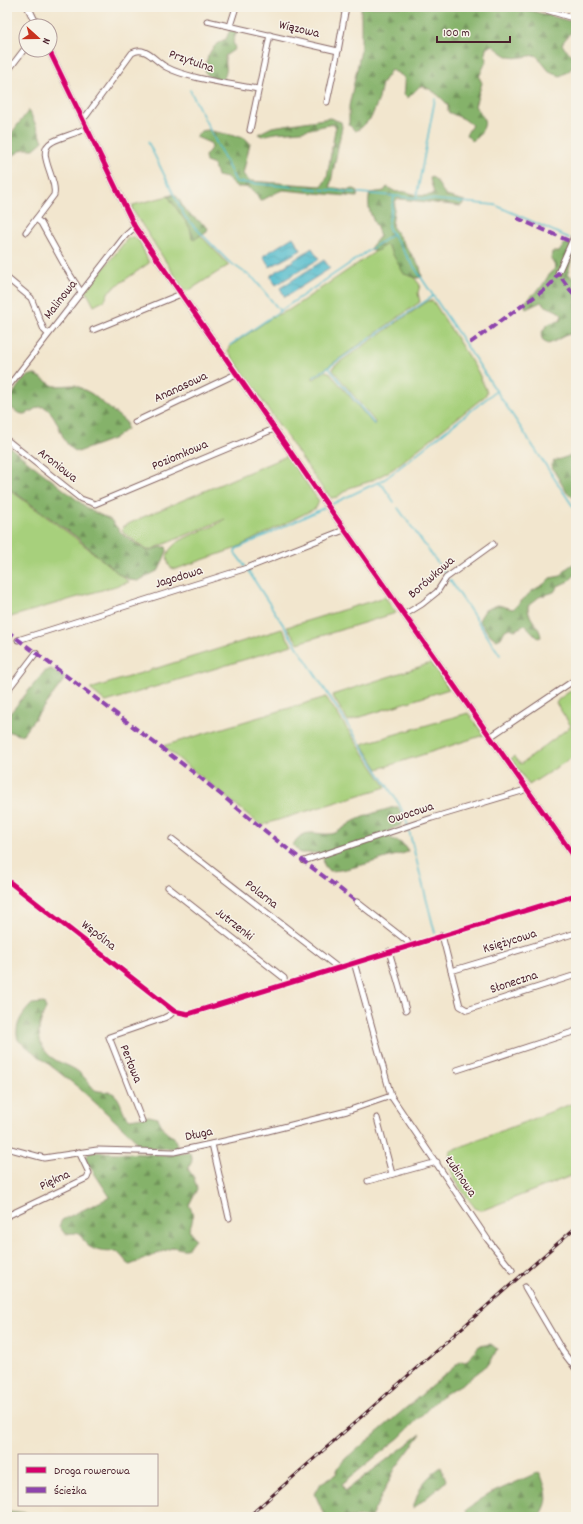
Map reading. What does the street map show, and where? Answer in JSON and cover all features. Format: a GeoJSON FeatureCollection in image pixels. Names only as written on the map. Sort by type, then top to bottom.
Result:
{"type":"FeatureCollection","features":[{"type":"Feature","properties":{"kind":"street"},"geometry":{"type":"LineString","coordinates":[[28,7],[33,18]]}},
{"type":"Feature","properties":{"kind":"street"},"geometry":{"type":"LineString","coordinates":[[230,26],[236,7]]}},
{"type":"Feature","properties":{"kind":"street"},"geometry":{"type":"LineString","coordinates":[[327,102],[346,7]]}},
{"type":"Feature","properties":{"kind":"street"},"geometry":{"type":"LineString","coordinates":[[536,7],[576,19]]}},
{"type":"Feature","properties":{"kind":"street","name":"Wiązowa"},"geometry":{"type":"LineString","coordinates":[[207,22],[338,51]]}},
{"type":"Feature","properties":{"kind":"street"},"geometry":{"type":"LineString","coordinates":[[250,130],[270,35]]}},
{"type":"Feature","properties":{"kind":"street","name":"Przytulna"},"geometry":{"type":"LineString","coordinates":[[82,118],[86,116],[132,54],[141,50],[166,67],[175,70],[219,82],[258,89]]}},
{"type":"Feature","properties":{"kind":"street"},"geometry":{"type":"LineString","coordinates":[[7,72],[18,58]]}},
{"type":"Feature","properties":{"kind":"street"},"geometry":{"type":"LineString","coordinates":[[53,58],[135,227],[344,530],[576,859]]}},
{"type":"Feature","properties":{"kind":"street"},"geometry":{"type":"LineString","coordinates":[[26,232],[54,195],[56,189],[44,153],[46,147],[50,142],[86,128]]}},
{"type":"Feature","properties":{"kind":"street"},"geometry":{"type":"LineString","coordinates":[[36,219],[41,224],[81,292]]}},
{"type":"Feature","properties":{"kind":"street","name":"Malinowa"},"geometry":{"type":"LineString","coordinates":[[7,388],[124,236],[135,227]]}},
{"type":"Feature","properties":{"kind":"street"},"geometry":{"type":"LineString","coordinates":[[558,273],[576,232]]}},
{"type":"Feature","properties":{"kind":"street"},"geometry":{"type":"LineString","coordinates":[[7,278],[31,298],[44,330],[48,334]]}},
{"type":"Feature","properties":{"kind":"street"},"geometry":{"type":"LineString","coordinates":[[93,330],[181,294]]}},
{"type":"Feature","properties":{"kind":"street","name":"Ananasowa"},"geometry":{"type":"LineString","coordinates":[[135,422],[236,374]]}},
{"type":"Feature","properties":{"kind":"street","name":"Poziomkowa"},"geometry":{"type":"LineString","coordinates":[[95,504],[274,429]]}},
{"type":"Feature","properties":{"kind":"street","name":"Aroniowa"},"geometry":{"type":"LineString","coordinates":[[7,440],[81,500],[95,504]]}},
{"type":"Feature","properties":{"kind":"street","name":"Jagodowa"},"geometry":{"type":"LineString","coordinates":[[18,640],[247,568],[344,530]]}},
{"type":"Feature","properties":{"kind":"street","name":"Borówkowa"},"geometry":{"type":"LineString","coordinates":[[404,615],[422,604],[437,592],[446,578],[493,544]]}},
{"type":"Feature","properties":{"kind":"street"},"geometry":{"type":"LineString","coordinates":[[7,691],[36,653]]}},
{"type":"Feature","properties":{"kind":"street"},"geometry":{"type":"LineString","coordinates":[[490,737],[576,679]]}},
{"type":"Feature","properties":{"kind":"street","name":"Owocowa"},"geometry":{"type":"LineString","coordinates":[[304,861],[432,818],[522,791],[526,788]]}},
{"type":"Feature","properties":{"kind":"street","name":"Polarna"},"geometry":{"type":"LineString","coordinates":[[172,839],[337,967]]}},
{"type":"Feature","properties":{"kind":"street","name":"Wspólna"},"geometry":{"type":"LineString","coordinates":[[7,880],[174,1010]]}},
{"type":"Feature","properties":{"kind":"street","name":"Jutrzenki"},"geometry":{"type":"LineString","coordinates":[[168,886],[284,978],[285,983]]}},
{"type":"Feature","properties":{"kind":"street"},"geometry":{"type":"LineString","coordinates":[[174,1010],[188,1014],[388,951],[576,895]]}},
{"type":"Feature","properties":{"kind":"street"},"geometry":{"type":"LineString","coordinates":[[357,902],[407,941],[409,945]]}},
{"type":"Feature","properties":{"kind":"street","name":"Księżycowa"},"geometry":{"type":"LineString","coordinates":[[451,971],[576,933]]}},
{"type":"Feature","properties":{"kind":"street"},"geometry":{"type":"LineString","coordinates":[[442,935],[451,971]]}},
{"type":"Feature","properties":{"kind":"street"},"geometry":{"type":"LineString","coordinates":[[388,951],[406,1010]]}},
{"type":"Feature","properties":{"kind":"street","name":"Łubinowa"},"geometry":{"type":"LineString","coordinates":[[354,962],[392,1096],[488,1240],[512,1270]]}},
{"type":"Feature","properties":{"kind":"street","name":"Słoneczna"},"geometry":{"type":"LineString","coordinates":[[451,971],[460,1006],[467,1010],[576,975]]}},
{"type":"Feature","properties":{"kind":"street","name":"Perłowa"},"geometry":{"type":"LineString","coordinates":[[142,1121],[109,1037],[164,1018],[170,1015],[174,1010]]}},
{"type":"Feature","properties":{"kind":"street"},"geometry":{"type":"LineString","coordinates":[[457,1070],[576,1031]]}},
{"type":"Feature","properties":{"kind":"street","name":"Długa"},"geometry":{"type":"LineString","coordinates":[[7,1148],[44,1158],[79,1152],[115,1149],[164,1153],[212,1144],[347,1111],[392,1096]]}},
{"type":"Feature","properties":{"kind":"street"},"geometry":{"type":"LineString","coordinates":[[377,1118],[392,1174]]}},
{"type":"Feature","properties":{"kind":"street"},"geometry":{"type":"LineString","coordinates":[[212,1144],[229,1218]]}},
{"type":"Feature","properties":{"kind":"street","name":"Piękna"},"geometry":{"type":"LineString","coordinates":[[7,1216],[87,1178],[89,1173],[79,1152]]}},
{"type":"Feature","properties":{"kind":"street"},"geometry":{"type":"LineString","coordinates":[[368,1180],[437,1162]]}},
{"type":"Feature","properties":{"kind":"street"},"geometry":{"type":"LineString","coordinates":[[525,1288],[563,1352],[576,1368]]}},
{"type":"Feature","properties":{"kind":"green space"},"geometry":{"type":"Polygon","coordinates":[[[361,7],[518,7],[573,22],[571,32],[562,44],[565,49],[576,58],[571,69],[560,76],[549,71],[536,55],[513,58],[504,54],[493,45],[486,48],[485,54],[487,59],[479,77],[482,83],[475,106],[484,119],[484,125],[479,135],[472,141],[466,135],[472,125],[464,119],[448,112],[448,105],[439,96],[428,88],[420,86],[408,98],[404,95],[405,81],[403,77],[391,70],[382,83],[379,99],[371,118],[361,128],[355,131],[349,125],[349,106],[361,50],[361,7]]]}},
{"type":"Feature","properties":{"kind":"green space"},"geometry":{"type":"Polygon","coordinates":[[[230,30],[237,32],[233,41],[235,49],[225,56],[226,70],[223,80],[215,79],[205,72],[206,61],[214,47],[226,39],[230,30]]]}},
{"type":"Feature","properties":{"kind":"green space"},"geometry":{"type":"Polygon","coordinates":[[[29,110],[43,141],[34,149],[24,149],[7,159],[7,139],[29,110]]]}},
{"type":"Feature","properties":{"kind":"green space"},"geometry":{"type":"Polygon","coordinates":[[[330,118],[341,122],[342,127],[330,187],[347,190],[354,189],[358,191],[357,197],[284,190],[260,200],[251,189],[246,187],[237,187],[227,178],[217,176],[214,165],[206,162],[205,156],[212,147],[210,143],[196,137],[201,131],[207,130],[245,138],[250,143],[243,174],[249,181],[322,186],[327,177],[336,127],[333,124],[301,131],[275,133],[262,136],[258,134],[272,127],[330,118]]]}},
{"type":"Feature","properties":{"kind":"green space"},"geometry":{"type":"Polygon","coordinates":[[[431,177],[435,179],[446,196],[465,201],[461,206],[401,199],[397,199],[395,202],[392,226],[420,267],[422,277],[417,278],[404,274],[388,246],[385,245],[377,251],[371,250],[371,247],[380,236],[371,215],[369,199],[370,193],[384,191],[387,187],[396,192],[405,192],[425,196],[430,195],[434,193],[430,179],[431,177]]]}},
{"type":"Feature","properties":{"kind":"green space"},"geometry":{"type":"Polygon","coordinates":[[[174,194],[178,197],[188,213],[208,228],[207,231],[195,239],[192,238],[190,228],[168,196],[174,194]]]}},
{"type":"Feature","properties":{"kind":"green space"},"geometry":{"type":"Polygon","coordinates":[[[168,196],[190,228],[195,239],[200,235],[229,265],[188,291],[184,290],[132,209],[133,205],[168,196]]]}},
{"type":"Feature","properties":{"kind":"green space"},"geometry":{"type":"Polygon","coordinates":[[[133,237],[139,240],[149,263],[109,291],[105,300],[94,306],[86,291],[128,238],[133,237]]]}},
{"type":"Feature","properties":{"kind":"green space"},"geometry":{"type":"Polygon","coordinates":[[[565,243],[575,246],[568,273],[576,282],[576,339],[572,334],[569,334],[548,344],[543,341],[541,335],[546,326],[553,322],[560,321],[562,315],[541,302],[526,309],[524,303],[542,286],[550,273],[556,268],[551,259],[552,252],[559,252],[565,243]]]}},
{"type":"Feature","properties":{"kind":"green space"},"geometry":{"type":"Polygon","coordinates":[[[385,245],[391,248],[420,285],[418,293],[420,302],[312,378],[314,379],[325,371],[329,372],[374,425],[375,422],[333,370],[334,366],[428,301],[433,301],[478,372],[487,392],[485,396],[393,469],[371,481],[349,488],[337,497],[331,498],[323,489],[228,351],[229,347],[274,316],[289,310],[385,245]]]}},
{"type":"Feature","properties":{"kind":"green space"},"geometry":{"type":"Polygon","coordinates":[[[34,374],[54,386],[75,385],[92,394],[126,422],[127,429],[113,439],[78,452],[72,449],[67,444],[55,419],[46,408],[40,407],[27,414],[22,414],[10,407],[9,402],[19,385],[25,378],[34,374]]]}},
{"type":"Feature","properties":{"kind":"green space"},"geometry":{"type":"Polygon","coordinates":[[[7,445],[90,510],[111,520],[122,534],[147,551],[166,547],[167,551],[159,570],[138,581],[130,580],[119,574],[75,536],[7,487],[7,445]]]}},
{"type":"Feature","properties":{"kind":"green space"},"geometry":{"type":"Polygon","coordinates":[[[576,448],[576,499],[567,493],[551,466],[554,461],[572,455],[576,448]]]}},
{"type":"Feature","properties":{"kind":"green space"},"geometry":{"type":"Polygon","coordinates":[[[287,456],[319,501],[316,508],[234,549],[174,569],[170,567],[168,562],[168,554],[172,547],[189,536],[225,519],[150,550],[147,550],[122,530],[124,526],[143,517],[287,456]]]}},
{"type":"Feature","properties":{"kind":"green space"},"geometry":{"type":"Polygon","coordinates":[[[7,488],[74,537],[129,582],[7,618],[7,488]]]}},
{"type":"Feature","properties":{"kind":"green space"},"geometry":{"type":"Polygon","coordinates":[[[576,562],[576,574],[569,581],[558,586],[554,592],[539,597],[528,606],[529,615],[541,637],[538,638],[525,625],[515,630],[510,628],[505,630],[501,638],[497,640],[487,631],[479,620],[485,610],[498,605],[513,609],[532,591],[544,584],[550,578],[561,576],[567,568],[576,562]]]}},
{"type":"Feature","properties":{"kind":"green space"},"geometry":{"type":"Polygon","coordinates":[[[385,597],[396,613],[298,643],[287,627],[385,597]]]}},
{"type":"Feature","properties":{"kind":"green space"},"geometry":{"type":"Polygon","coordinates":[[[282,629],[292,645],[106,702],[90,689],[282,629]]]}},
{"type":"Feature","properties":{"kind":"green space"},"geometry":{"type":"Polygon","coordinates":[[[431,663],[449,689],[348,721],[332,695],[431,663]]]}},
{"type":"Feature","properties":{"kind":"green space"},"geometry":{"type":"Polygon","coordinates":[[[51,669],[64,677],[64,680],[23,734],[19,735],[7,731],[7,717],[44,672],[51,669]]]}},
{"type":"Feature","properties":{"kind":"green space"},"geometry":{"type":"Polygon","coordinates":[[[576,687],[576,755],[529,785],[511,759],[514,756],[521,764],[571,726],[556,703],[559,699],[576,687]]]}},
{"type":"Feature","properties":{"kind":"green space"},"geometry":{"type":"Polygon","coordinates":[[[326,697],[386,787],[265,824],[263,827],[163,746],[326,697]]]}},
{"type":"Feature","properties":{"kind":"green space"},"geometry":{"type":"Polygon","coordinates":[[[468,713],[484,735],[378,769],[362,744],[468,713]]]}},
{"type":"Feature","properties":{"kind":"green space"},"geometry":{"type":"Polygon","coordinates":[[[398,807],[404,820],[401,825],[389,830],[388,834],[392,839],[406,847],[408,851],[405,853],[356,867],[329,871],[324,865],[323,857],[318,853],[300,853],[293,845],[297,839],[307,833],[335,833],[353,821],[398,807]]]}},
{"type":"Feature","properties":{"kind":"green space"},"geometry":{"type":"Polygon","coordinates":[[[44,1003],[46,1009],[39,1028],[39,1034],[42,1046],[46,1052],[54,1059],[79,1072],[95,1090],[111,1092],[115,1095],[120,1102],[124,1113],[130,1119],[149,1116],[158,1118],[166,1132],[174,1137],[178,1148],[135,1148],[136,1142],[133,1137],[79,1088],[18,1040],[17,1029],[22,1016],[32,1004],[44,1003]]]}},
{"type":"Feature","properties":{"kind":"green space"},"geometry":{"type":"Polygon","coordinates":[[[576,1102],[576,1174],[483,1210],[476,1209],[461,1189],[453,1175],[449,1159],[450,1151],[576,1102]]]}},
{"type":"Feature","properties":{"kind":"green space"},"geometry":{"type":"Polygon","coordinates":[[[187,1152],[190,1153],[192,1161],[188,1169],[194,1178],[197,1189],[189,1205],[193,1217],[189,1229],[195,1239],[188,1248],[183,1249],[174,1247],[130,1265],[116,1251],[104,1252],[96,1250],[86,1244],[78,1234],[65,1234],[59,1226],[62,1220],[110,1197],[87,1162],[86,1158],[89,1153],[169,1155],[187,1152]]]}},
{"type":"Feature","properties":{"kind":"green space"},"geometry":{"type":"Polygon","coordinates":[[[491,1344],[497,1349],[490,1363],[467,1381],[440,1397],[400,1437],[342,1484],[345,1491],[421,1434],[395,1469],[371,1517],[325,1517],[315,1494],[321,1483],[336,1474],[338,1468],[346,1459],[461,1361],[466,1362],[479,1346],[491,1344]]]}},
{"type":"Feature","properties":{"kind":"green space"},"geometry":{"type":"Polygon","coordinates":[[[441,1467],[446,1480],[444,1483],[413,1509],[422,1485],[441,1467]]]}},
{"type":"Feature","properties":{"kind":"green space"},"geometry":{"type":"Polygon","coordinates":[[[539,1472],[545,1486],[547,1496],[545,1506],[539,1517],[468,1517],[466,1510],[487,1495],[539,1472]]]}},
{"type":"Feature","properties":{"kind":"green space"},"geometry":{"type":"Polygon","coordinates":[[[7,1509],[9,1511],[28,1513],[33,1517],[7,1517],[7,1509]]]}},
{"type":"Feature","properties":{"kind":"water"},"geometry":{"type":"Polygon","coordinates":[[[293,237],[301,250],[270,267],[263,256],[293,237]]]}},
{"type":"Feature","properties":{"kind":"water"},"geometry":{"type":"Polygon","coordinates":[[[312,248],[319,259],[276,285],[271,278],[271,275],[312,248]]]}},
{"type":"Feature","properties":{"kind":"water"},"geometry":{"type":"Polygon","coordinates":[[[324,260],[330,268],[329,269],[285,297],[280,288],[324,260]]]}},
{"type":"Feature","properties":{"kind":"waterway"},"geometry":{"type":"LineString","coordinates":[[190,90],[236,182],[495,205],[569,238]]}},
{"type":"Feature","properties":{"kind":"waterway"},"geometry":{"type":"LineString","coordinates":[[416,199],[435,99]]}},
{"type":"Feature","properties":{"kind":"waterway"},"geometry":{"type":"LineString","coordinates":[[148,142],[185,217],[228,261],[254,279],[280,311]]}},
{"type":"Feature","properties":{"kind":"waterway"},"geometry":{"type":"LineString","coordinates":[[394,197],[388,225],[389,229],[576,511]]}},
{"type":"Feature","properties":{"kind":"waterway"},"geometry":{"type":"LineString","coordinates":[[230,345],[393,234]]}},
{"type":"Feature","properties":{"kind":"waterway"},"geometry":{"type":"LineString","coordinates":[[314,377],[433,296]]}},
{"type":"Feature","properties":{"kind":"waterway"},"geometry":{"type":"LineString","coordinates":[[329,368],[374,424]]}},
{"type":"Feature","properties":{"kind":"waterway"},"geometry":{"type":"LineString","coordinates":[[332,504],[385,479],[496,391]]}},
{"type":"Feature","properties":{"kind":"waterway"},"geometry":{"type":"LineString","coordinates":[[378,483],[383,486],[394,502]]}},
{"type":"Feature","properties":{"kind":"waterway"},"geometry":{"type":"LineString","coordinates":[[245,566],[235,553],[236,549],[324,508]]}},
{"type":"Feature","properties":{"kind":"waterway"},"geometry":{"type":"LineString","coordinates":[[398,508],[445,573]]}},
{"type":"Feature","properties":{"kind":"waterway"},"geometry":{"type":"LineString","coordinates":[[247,569],[399,804],[406,819],[435,933]]}},
{"type":"Feature","properties":{"kind":"waterway"},"geometry":{"type":"LineString","coordinates":[[450,580],[500,655]]}},
{"type":"Feature","properties":{"kind":"railway"},"geometry":{"type":"LineString","coordinates":[[248,1517],[576,1227]]}},
{"type":"Feature","properties":{"kind":"marked path"},"geometry":{"type":"LineString","coordinates":[[517,218],[576,244]]}},
{"type":"Feature","properties":{"kind":"marked path"},"geometry":{"type":"LineString","coordinates":[[470,343],[548,287],[558,273],[576,298]]}},
{"type":"Feature","properties":{"kind":"marked path"},"geometry":{"type":"LineString","coordinates":[[7,631],[197,775],[280,843],[357,902]]}},
{"type":"Feature","properties":{"kind":"cycle path"},"geometry":{"type":"LineString","coordinates":[[53,58],[135,227],[316,489],[576,859]]}},
{"type":"Feature","properties":{"kind":"cycle path"},"geometry":{"type":"LineString","coordinates":[[7,880],[174,1011],[188,1014],[576,895]]}}]}
